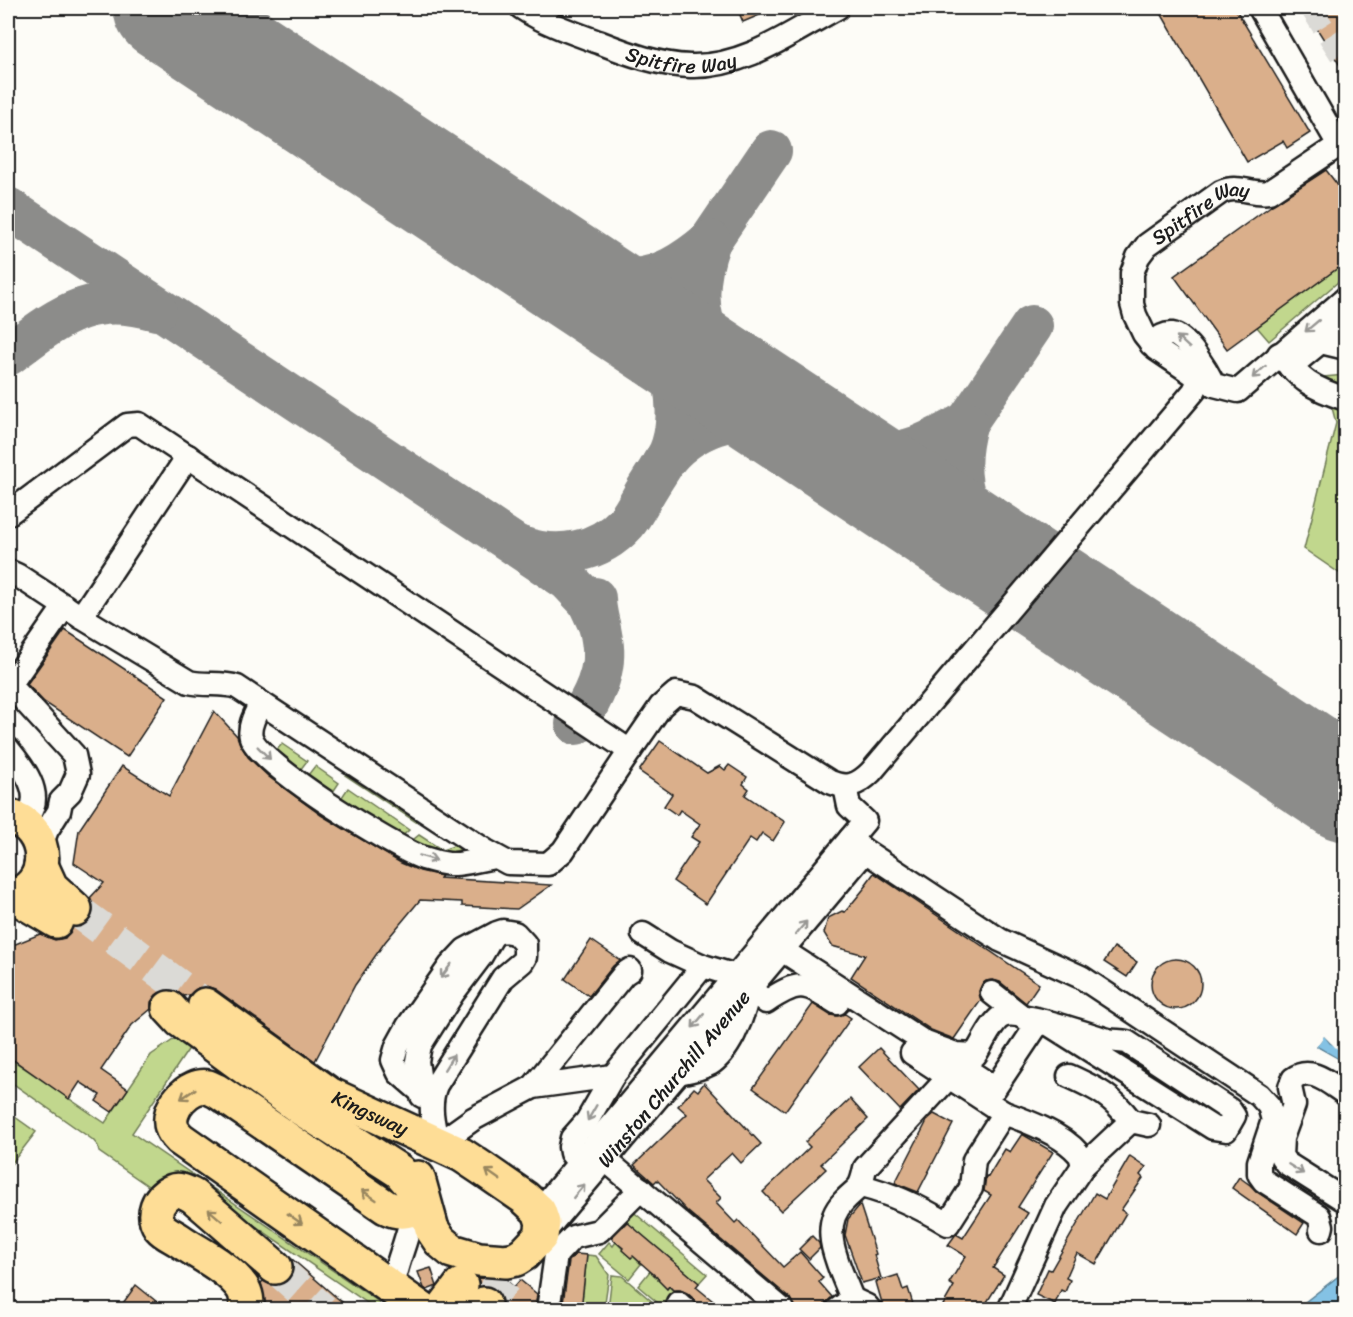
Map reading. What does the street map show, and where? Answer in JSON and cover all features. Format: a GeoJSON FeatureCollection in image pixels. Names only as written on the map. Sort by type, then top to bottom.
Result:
{"type":"FeatureCollection","features":[{"type":"Feature","properties":{"kind":"highway"},"geometry":{"type":"LineString","coordinates":[[10,896],[66,915],[51,887],[31,828],[17,816]]}},
{"type":"Feature","properties":{"kind":"highway"},"geometry":{"type":"LineString","coordinates":[[10,896],[32,884],[41,855]]}},
{"type":"Feature","properties":{"kind":"highway","name":"Kingsway"},"geometry":{"type":"LineString","coordinates":[[205,1005],[329,1094],[462,1155],[525,1198],[486,1276],[440,1241],[432,1229],[415,1169],[401,1157],[318,1108],[186,1014],[169,1008],[181,1021],[299,1107],[399,1171],[411,1185],[415,1195],[414,1204]]}},
{"type":"Feature","properties":{"kind":"highway"},"geometry":{"type":"LineString","coordinates":[[414,1204],[410,1210],[403,1212],[386,1207],[208,1087],[188,1092],[173,1109],[170,1120],[172,1130],[180,1139],[390,1298],[423,1310]]}},
{"type":"Feature","properties":{"kind":"highway"},"geometry":{"type":"LineString","coordinates":[[247,1310],[246,1296],[242,1287],[229,1274],[163,1230],[156,1210],[159,1203],[163,1197],[176,1190],[183,1190],[193,1196],[275,1267]]}},
{"type":"Feature","properties":{"kind":"street","name":"Spitfire Way"},"geometry":{"type":"LineString","coordinates":[[522,8],[544,21],[633,55],[665,63],[697,66],[750,54],[837,8]]}},
{"type":"Feature","properties":{"kind":"street","name":"Spitfire Way"},"geometry":{"type":"LineString","coordinates":[[845,786],[859,783],[872,772],[1197,385],[1196,376],[1151,344],[1135,315],[1131,292],[1132,273],[1143,250],[1221,192],[1234,188],[1269,192],[1342,150],[1260,8]]}},
{"type":"Feature","properties":{"kind":"street"},"geometry":{"type":"LineString","coordinates":[[1285,361],[1346,298]]}},
{"type":"Feature","properties":{"kind":"street"},"geometry":{"type":"LineString","coordinates":[[1151,344],[1166,334],[1178,336],[1186,343],[1214,386],[1238,391],[1285,361],[1321,342],[1346,321]]}},
{"type":"Feature","properties":{"kind":"street"},"geometry":{"type":"LineString","coordinates":[[1321,342],[1346,348]]}},
{"type":"Feature","properties":{"kind":"street"},"geometry":{"type":"LineString","coordinates":[[1285,361],[1299,378],[1321,391],[1346,399]]}},
{"type":"Feature","properties":{"kind":"street"},"geometry":{"type":"LineString","coordinates":[[8,514],[127,425],[139,424],[630,751]]}},
{"type":"Feature","properties":{"kind":"street"},"geometry":{"type":"LineString","coordinates":[[41,855],[46,830],[59,811],[61,801],[70,792],[78,774],[74,755],[10,685],[73,611],[188,456]]}},
{"type":"Feature","properties":{"kind":"street"},"geometry":{"type":"LineString","coordinates":[[8,571],[189,682],[200,685],[226,684],[237,687],[508,863],[548,864],[563,850],[660,706],[676,693],[695,697],[830,782],[845,786]]}},
{"type":"Feature","properties":{"kind":"street"},"geometry":{"type":"LineString","coordinates":[[261,703],[250,729],[251,740],[298,783],[331,806],[423,858],[455,864],[496,856]]}},
{"type":"Feature","properties":{"kind":"street"},"geometry":{"type":"LineString","coordinates":[[12,757],[29,780],[34,797],[33,808],[17,816]]}},
{"type":"Feature","properties":{"kind":"street","name":"Winston Churchill Avenue"},"geometry":{"type":"LineString","coordinates":[[486,1276],[743,982],[865,821],[849,806],[845,786]]}},
{"type":"Feature","properties":{"kind":"street"},"geometry":{"type":"LineString","coordinates":[[17,816],[61,801]]}},
{"type":"Feature","properties":{"kind":"street"},"geometry":{"type":"LineString","coordinates":[[847,843],[865,851],[1000,940],[1081,977],[1259,1095],[1280,1117],[1282,1138],[1280,1152],[1283,1160],[1346,1201]]}},
{"type":"Feature","properties":{"kind":"street","name":"Winston Churchill Avenue"},"geometry":{"type":"LineString","coordinates":[[592,1157],[678,1073],[701,1068],[718,1057],[736,1030],[743,982],[782,950],[859,860],[847,843]]}},
{"type":"Feature","properties":{"kind":"street"},"geometry":{"type":"LineString","coordinates":[[503,931],[515,933],[525,944],[525,957],[503,978],[436,1085],[431,1100],[426,1138],[423,1129],[425,1126],[421,1092],[395,1067],[393,1060],[397,1046],[420,1007],[450,966],[465,950],[503,931]]}},
{"type":"Feature","properties":{"kind":"street"},"geometry":{"type":"LineString","coordinates":[[643,934],[670,951],[743,982],[766,1002],[790,987],[812,988],[1004,1113],[1027,1121],[1068,1145],[1080,1154],[1083,1166]]}},
{"type":"Feature","properties":{"kind":"street"},"geometry":{"type":"LineString","coordinates":[[782,950],[926,1043],[975,1065],[995,1088],[1034,1025]]}},
{"type":"Feature","properties":{"kind":"street"},"geometry":{"type":"LineString","coordinates":[[703,966],[613,1076],[587,1121],[570,1142],[571,1154],[592,1157],[641,1189],[783,1310]]}},
{"type":"Feature","properties":{"kind":"street"},"geometry":{"type":"LineString","coordinates":[[533,1087],[624,974],[630,970]]}},
{"type":"Feature","properties":{"kind":"street"},"geometry":{"type":"LineString","coordinates":[[975,1065],[999,1018],[1009,1014],[1034,1025],[1213,1128],[1218,1130],[1229,1128],[1234,1116],[1230,1110],[1127,1042],[1109,1040],[1087,1032],[1034,1025],[993,993]]}},
{"type":"Feature","properties":{"kind":"street"},"geometry":{"type":"LineString","coordinates":[[1321,1230],[1319,1216],[1264,1181],[1259,1174],[1259,1162],[1273,1120],[1294,1105],[1290,1087],[1296,1076],[1313,1075],[1346,1094]]}},
{"type":"Feature","properties":{"kind":"street"},"geometry":{"type":"LineString","coordinates":[[426,1138],[473,1119],[533,1087],[613,1076]]}},
{"type":"Feature","properties":{"kind":"street"},"geometry":{"type":"LineString","coordinates":[[1009,1310],[1056,1206],[1083,1166],[1140,1123],[1101,1091],[1069,1076]]}},
{"type":"Feature","properties":{"kind":"street"},"geometry":{"type":"LineString","coordinates":[[853,1306],[830,1238],[833,1217],[842,1203],[861,1186],[866,1168],[949,1077]]}},
{"type":"Feature","properties":{"kind":"street"},"geometry":{"type":"LineString","coordinates":[[861,1186],[887,1192],[921,1207],[948,1224],[971,1188],[974,1160],[1004,1113]]}},
{"type":"Feature","properties":{"kind":"street"},"geometry":{"type":"LineString","coordinates":[[548,1310],[556,1255],[561,1248],[573,1237],[600,1231],[641,1189]]}},
{"type":"Feature","properties":{"kind":"street"},"geometry":{"type":"LineString","coordinates":[[390,1298],[394,1273],[412,1218],[414,1204]]}},
{"type":"Feature","properties":{"kind":"green space"},"geometry":{"type":"Polygon","coordinates":[[[1345,262],[1345,276],[1269,341],[1257,327],[1345,262]]]}},
{"type":"Feature","properties":{"kind":"green space"},"geometry":{"type":"Polygon","coordinates":[[[1345,375],[1345,577],[1304,549],[1336,423],[1324,377],[1345,375]]]}},
{"type":"Feature","properties":{"kind":"green space"},"geometry":{"type":"Polygon","coordinates":[[[282,744],[307,761],[297,774],[273,754],[282,744]]]}},
{"type":"Feature","properties":{"kind":"green space"},"geometry":{"type":"Polygon","coordinates":[[[315,766],[339,783],[329,798],[304,780],[315,766]]]}},
{"type":"Feature","properties":{"kind":"green space"},"geometry":{"type":"Polygon","coordinates":[[[348,771],[419,818],[416,822],[345,775],[348,771]]]}},
{"type":"Feature","properties":{"kind":"green space"},"geometry":{"type":"Polygon","coordinates":[[[348,788],[409,830],[399,839],[338,803],[348,788]]]}},
{"type":"Feature","properties":{"kind":"green space"},"geometry":{"type":"Polygon","coordinates":[[[419,835],[442,850],[459,844],[459,850],[447,853],[408,844],[419,835]]]}},
{"type":"Feature","properties":{"kind":"green space"},"geometry":{"type":"Polygon","coordinates":[[[176,1038],[192,1044],[132,1133],[376,1300],[379,1303],[379,1309],[206,1192],[154,1190],[99,1152],[93,1140],[8,1080],[8,1057],[105,1123],[151,1055],[176,1038]]]}},
{"type":"Feature","properties":{"kind":"green space"},"geometry":{"type":"Polygon","coordinates":[[[8,1112],[36,1132],[8,1168],[8,1112]]]}},
{"type":"Feature","properties":{"kind":"green space"},"geometry":{"type":"Polygon","coordinates":[[[630,1209],[707,1274],[699,1283],[622,1218],[630,1209]]]}},
{"type":"Feature","properties":{"kind":"green space"},"geometry":{"type":"Polygon","coordinates":[[[609,1242],[613,1246],[616,1242],[631,1258],[633,1256],[641,1264],[629,1279],[599,1254],[609,1242]]]}},
{"type":"Feature","properties":{"kind":"green space"},"geometry":{"type":"Polygon","coordinates":[[[587,1255],[596,1256],[609,1275],[604,1309],[581,1310],[587,1255]]]}},
{"type":"Feature","properties":{"kind":"green space"},"geometry":{"type":"Polygon","coordinates":[[[650,1271],[667,1288],[669,1287],[676,1293],[669,1309],[665,1309],[638,1286],[650,1271]]]}},
{"type":"Feature","properties":{"kind":"green space"},"geometry":{"type":"Polygon","coordinates":[[[612,1275],[622,1276],[661,1309],[608,1309],[612,1275]]]}},
{"type":"Feature","properties":{"kind":"water"},"geometry":{"type":"Polygon","coordinates":[[[1324,1035],[1330,1043],[1342,1049],[1345,1048],[1345,1063],[1316,1046],[1324,1035]]]}},
{"type":"Feature","properties":{"kind":"water"},"geometry":{"type":"Polygon","coordinates":[[[1345,1271],[1345,1309],[1296,1309],[1345,1271]]]}},
{"type":"Feature","properties":{"kind":"pier"},"geometry":{"type":"Polygon","coordinates":[[[1322,1033],[1326,1033],[1338,1046],[1346,1045],[1345,1048],[1337,1049],[1324,1036],[1316,1047],[1345,1063],[1346,1066],[1314,1048],[1313,1045],[1322,1033]]]}},
{"type":"Feature","properties":{"kind":"building"},"geometry":{"type":"Polygon","coordinates":[[[737,8],[776,8],[743,22],[737,8]]]}},
{"type":"Feature","properties":{"kind":"building"},"geometry":{"type":"Polygon","coordinates":[[[1158,8],[1235,8],[1310,133],[1287,148],[1283,141],[1247,162],[1158,8]]]}},
{"type":"Feature","properties":{"kind":"building"},"geometry":{"type":"Polygon","coordinates":[[[1304,8],[1346,8],[1346,75],[1304,8]]]}},
{"type":"Feature","properties":{"kind":"building"},"geometry":{"type":"Polygon","coordinates":[[[1326,170],[1346,196],[1346,207],[1340,211],[1346,217],[1346,262],[1227,349],[1174,276],[1272,205],[1326,170]]]}},
{"type":"Feature","properties":{"kind":"building"},"geometry":{"type":"Polygon","coordinates":[[[65,630],[167,697],[127,757],[44,702],[27,684],[65,630]]]}},
{"type":"Feature","properties":{"kind":"building"},"geometry":{"type":"Polygon","coordinates":[[[214,711],[237,736],[248,757],[269,777],[321,815],[401,863],[420,871],[442,876],[440,878],[551,885],[517,909],[462,906],[462,902],[420,900],[385,942],[355,985],[315,1061],[215,989],[206,986],[183,996],[175,990],[165,990],[156,995],[151,1002],[151,1009],[132,1025],[101,1070],[128,1089],[112,1112],[96,1101],[100,1095],[80,1082],[69,1099],[8,1056],[8,947],[40,934],[55,940],[65,938],[73,927],[81,927],[89,921],[93,912],[90,898],[104,883],[74,863],[79,830],[122,766],[169,796],[214,711]]]}},
{"type":"Feature","properties":{"kind":"building"},"geometry":{"type":"Polygon","coordinates":[[[660,741],[707,773],[720,766],[725,770],[729,765],[747,777],[743,784],[749,789],[745,795],[785,822],[773,841],[762,833],[756,842],[750,838],[706,904],[673,881],[699,842],[691,837],[700,824],[680,810],[677,815],[664,806],[672,794],[639,771],[660,741]]]}},
{"type":"Feature","properties":{"kind":"building"},"geometry":{"type":"Polygon","coordinates":[[[874,873],[1039,984],[1026,1003],[1000,982],[986,981],[979,991],[981,1000],[954,1039],[931,1030],[851,977],[865,955],[832,946],[824,933],[828,918],[842,911],[845,912],[874,873]]]}},
{"type":"Feature","properties":{"kind":"building"},"geometry":{"type":"Polygon","coordinates":[[[591,940],[620,960],[589,996],[565,979],[591,940]]]}},
{"type":"Feature","properties":{"kind":"building"},"geometry":{"type":"Polygon","coordinates":[[[1114,947],[1137,962],[1127,977],[1104,962],[1114,947]]]}},
{"type":"Feature","properties":{"kind":"building"},"geometry":{"type":"Polygon","coordinates":[[[1176,959],[1185,961],[1196,970],[1201,984],[1199,993],[1190,1004],[1176,1009],[1167,1007],[1156,998],[1151,984],[1153,975],[1162,964],[1176,959]]]}},
{"type":"Feature","properties":{"kind":"building"},"geometry":{"type":"Polygon","coordinates":[[[813,1004],[830,1015],[845,1014],[851,1018],[785,1111],[753,1088],[813,1004]]]}},
{"type":"Feature","properties":{"kind":"building"},"geometry":{"type":"Polygon","coordinates":[[[879,1048],[919,1090],[900,1110],[859,1067],[879,1048]]]}},
{"type":"Feature","properties":{"kind":"building"},"geometry":{"type":"Polygon","coordinates":[[[704,1083],[761,1144],[741,1163],[732,1153],[703,1180],[721,1198],[716,1203],[735,1223],[738,1220],[783,1267],[800,1252],[823,1278],[819,1282],[832,1297],[823,1310],[796,1310],[792,1300],[687,1211],[657,1180],[654,1183],[634,1165],[687,1114],[678,1106],[694,1088],[698,1091],[704,1083]]]}},
{"type":"Feature","properties":{"kind":"building"},"geometry":{"type":"Polygon","coordinates":[[[850,1099],[868,1119],[821,1164],[826,1169],[781,1211],[763,1192],[810,1147],[805,1142],[850,1099]]]}},
{"type":"Feature","properties":{"kind":"building"},"geometry":{"type":"Polygon","coordinates":[[[934,1114],[953,1124],[918,1192],[895,1183],[928,1119],[934,1114]]]}},
{"type":"Feature","properties":{"kind":"building"},"geometry":{"type":"Polygon","coordinates":[[[1022,1134],[1053,1152],[1018,1207],[1028,1213],[993,1268],[1004,1275],[982,1310],[950,1310],[943,1305],[954,1286],[949,1283],[966,1256],[948,1245],[956,1234],[963,1238],[991,1195],[984,1191],[986,1176],[988,1177],[1005,1149],[1010,1152],[1022,1134]]]}},
{"type":"Feature","properties":{"kind":"building"},"geometry":{"type":"Polygon","coordinates":[[[1130,1156],[1146,1167],[1140,1175],[1143,1178],[1121,1210],[1126,1213],[1096,1264],[1077,1253],[1066,1278],[1070,1280],[1065,1292],[1061,1290],[1055,1304],[1036,1295],[1048,1269],[1051,1270],[1095,1193],[1105,1199],[1130,1156]]]}},
{"type":"Feature","properties":{"kind":"building"},"geometry":{"type":"Polygon","coordinates":[[[1239,1177],[1257,1192],[1304,1223],[1297,1234],[1232,1188],[1239,1177]]]}},
{"type":"Feature","properties":{"kind":"building"},"geometry":{"type":"Polygon","coordinates":[[[860,1205],[876,1254],[874,1255],[881,1278],[862,1283],[845,1235],[848,1219],[860,1205]]]}},
{"type":"Feature","properties":{"kind":"building"},"geometry":{"type":"Polygon","coordinates":[[[627,1222],[699,1283],[696,1287],[724,1310],[699,1310],[695,1300],[687,1293],[673,1290],[669,1286],[667,1289],[633,1256],[631,1258],[622,1250],[623,1248],[611,1238],[627,1222]]]}},
{"type":"Feature","properties":{"kind":"building"},"geometry":{"type":"Polygon","coordinates":[[[812,1236],[819,1243],[820,1248],[809,1259],[799,1249],[812,1236]]]}},
{"type":"Feature","properties":{"kind":"building"},"geometry":{"type":"Polygon","coordinates":[[[576,1254],[587,1255],[581,1310],[562,1310],[569,1261],[576,1254]]]}},
{"type":"Feature","properties":{"kind":"building"},"geometry":{"type":"Polygon","coordinates":[[[292,1259],[352,1310],[270,1310],[266,1306],[261,1283],[263,1281],[271,1285],[281,1285],[289,1280],[293,1270],[292,1259]]]}},
{"type":"Feature","properties":{"kind":"building"},"geometry":{"type":"Polygon","coordinates":[[[431,1268],[437,1286],[427,1290],[418,1272],[431,1268]]]}},
{"type":"Feature","properties":{"kind":"building"},"geometry":{"type":"Polygon","coordinates":[[[898,1275],[903,1290],[908,1288],[913,1304],[908,1306],[909,1310],[884,1310],[876,1282],[898,1275]]]}},
{"type":"Feature","properties":{"kind":"building"},"geometry":{"type":"Polygon","coordinates":[[[478,1278],[506,1280],[514,1287],[520,1280],[537,1294],[535,1310],[501,1310],[502,1298],[496,1290],[488,1286],[480,1286],[478,1278]]]}},
{"type":"Feature","properties":{"kind":"building"},"geometry":{"type":"Polygon","coordinates":[[[136,1285],[167,1310],[118,1310],[136,1285]]]}},
{"type":"Feature","properties":{"kind":"taxiway"},"geometry":{"type":"LineString","coordinates":[[710,241],[771,151]]}},
{"type":"Feature","properties":{"kind":"taxiway"},"geometry":{"type":"LineString","coordinates":[[8,208],[568,580],[588,601],[599,625]]}},
{"type":"Feature","properties":{"kind":"taxiway"},"geometry":{"type":"LineString","coordinates":[[555,265],[600,277],[637,279],[672,268],[710,241],[700,285],[703,321],[718,354],[744,390]]}},
{"type":"Feature","properties":{"kind":"taxiway"},"geometry":{"type":"LineString","coordinates":[[8,355],[43,329],[76,311],[93,305],[112,303],[156,310]]}},
{"type":"Feature","properties":{"kind":"taxiway"},"geometry":{"type":"LineString","coordinates":[[521,547],[535,551],[563,553],[591,547],[603,541],[626,523],[669,453],[676,428],[677,410],[670,372],[665,360],[650,339],[611,303]]}},
{"type":"Feature","properties":{"kind":"taxiway"},"geometry":{"type":"LineString","coordinates":[[967,422],[1032,326]]}},
{"type":"Feature","properties":{"kind":"taxiway"},"geometry":{"type":"LineString","coordinates":[[662,464],[673,451],[699,432],[715,425],[747,418],[781,422],[834,446],[872,453],[910,449],[967,422],[960,470],[965,499],[971,514],[989,542],[1022,575]]}},
{"type":"Feature","properties":{"kind":"taxiway"},"geometry":{"type":"LineString","coordinates":[[576,724],[593,695],[603,663],[602,640],[595,598]]}},
{"type":"Feature","properties":{"kind":"runway"},"geometry":{"type":"LineString","coordinates":[[166,8],[1346,789]]}},
{"type":"Feature","properties":{"kind":"tunnel"},"geometry":{"type":"LineString","coordinates":[[1311,8],[1346,63]]}},
{"type":"Feature","properties":{"kind":"tunnel"},"geometry":{"type":"LineString","coordinates":[[75,909],[205,1005]]}},
{"type":"Feature","properties":{"kind":"tunnel"},"geometry":{"type":"LineString","coordinates":[[275,1267],[323,1310]]}},
{"type":"Feature","properties":{"kind":"tunnel"},"geometry":{"type":"LineString","coordinates":[[484,1304],[505,1279]]}}]}
